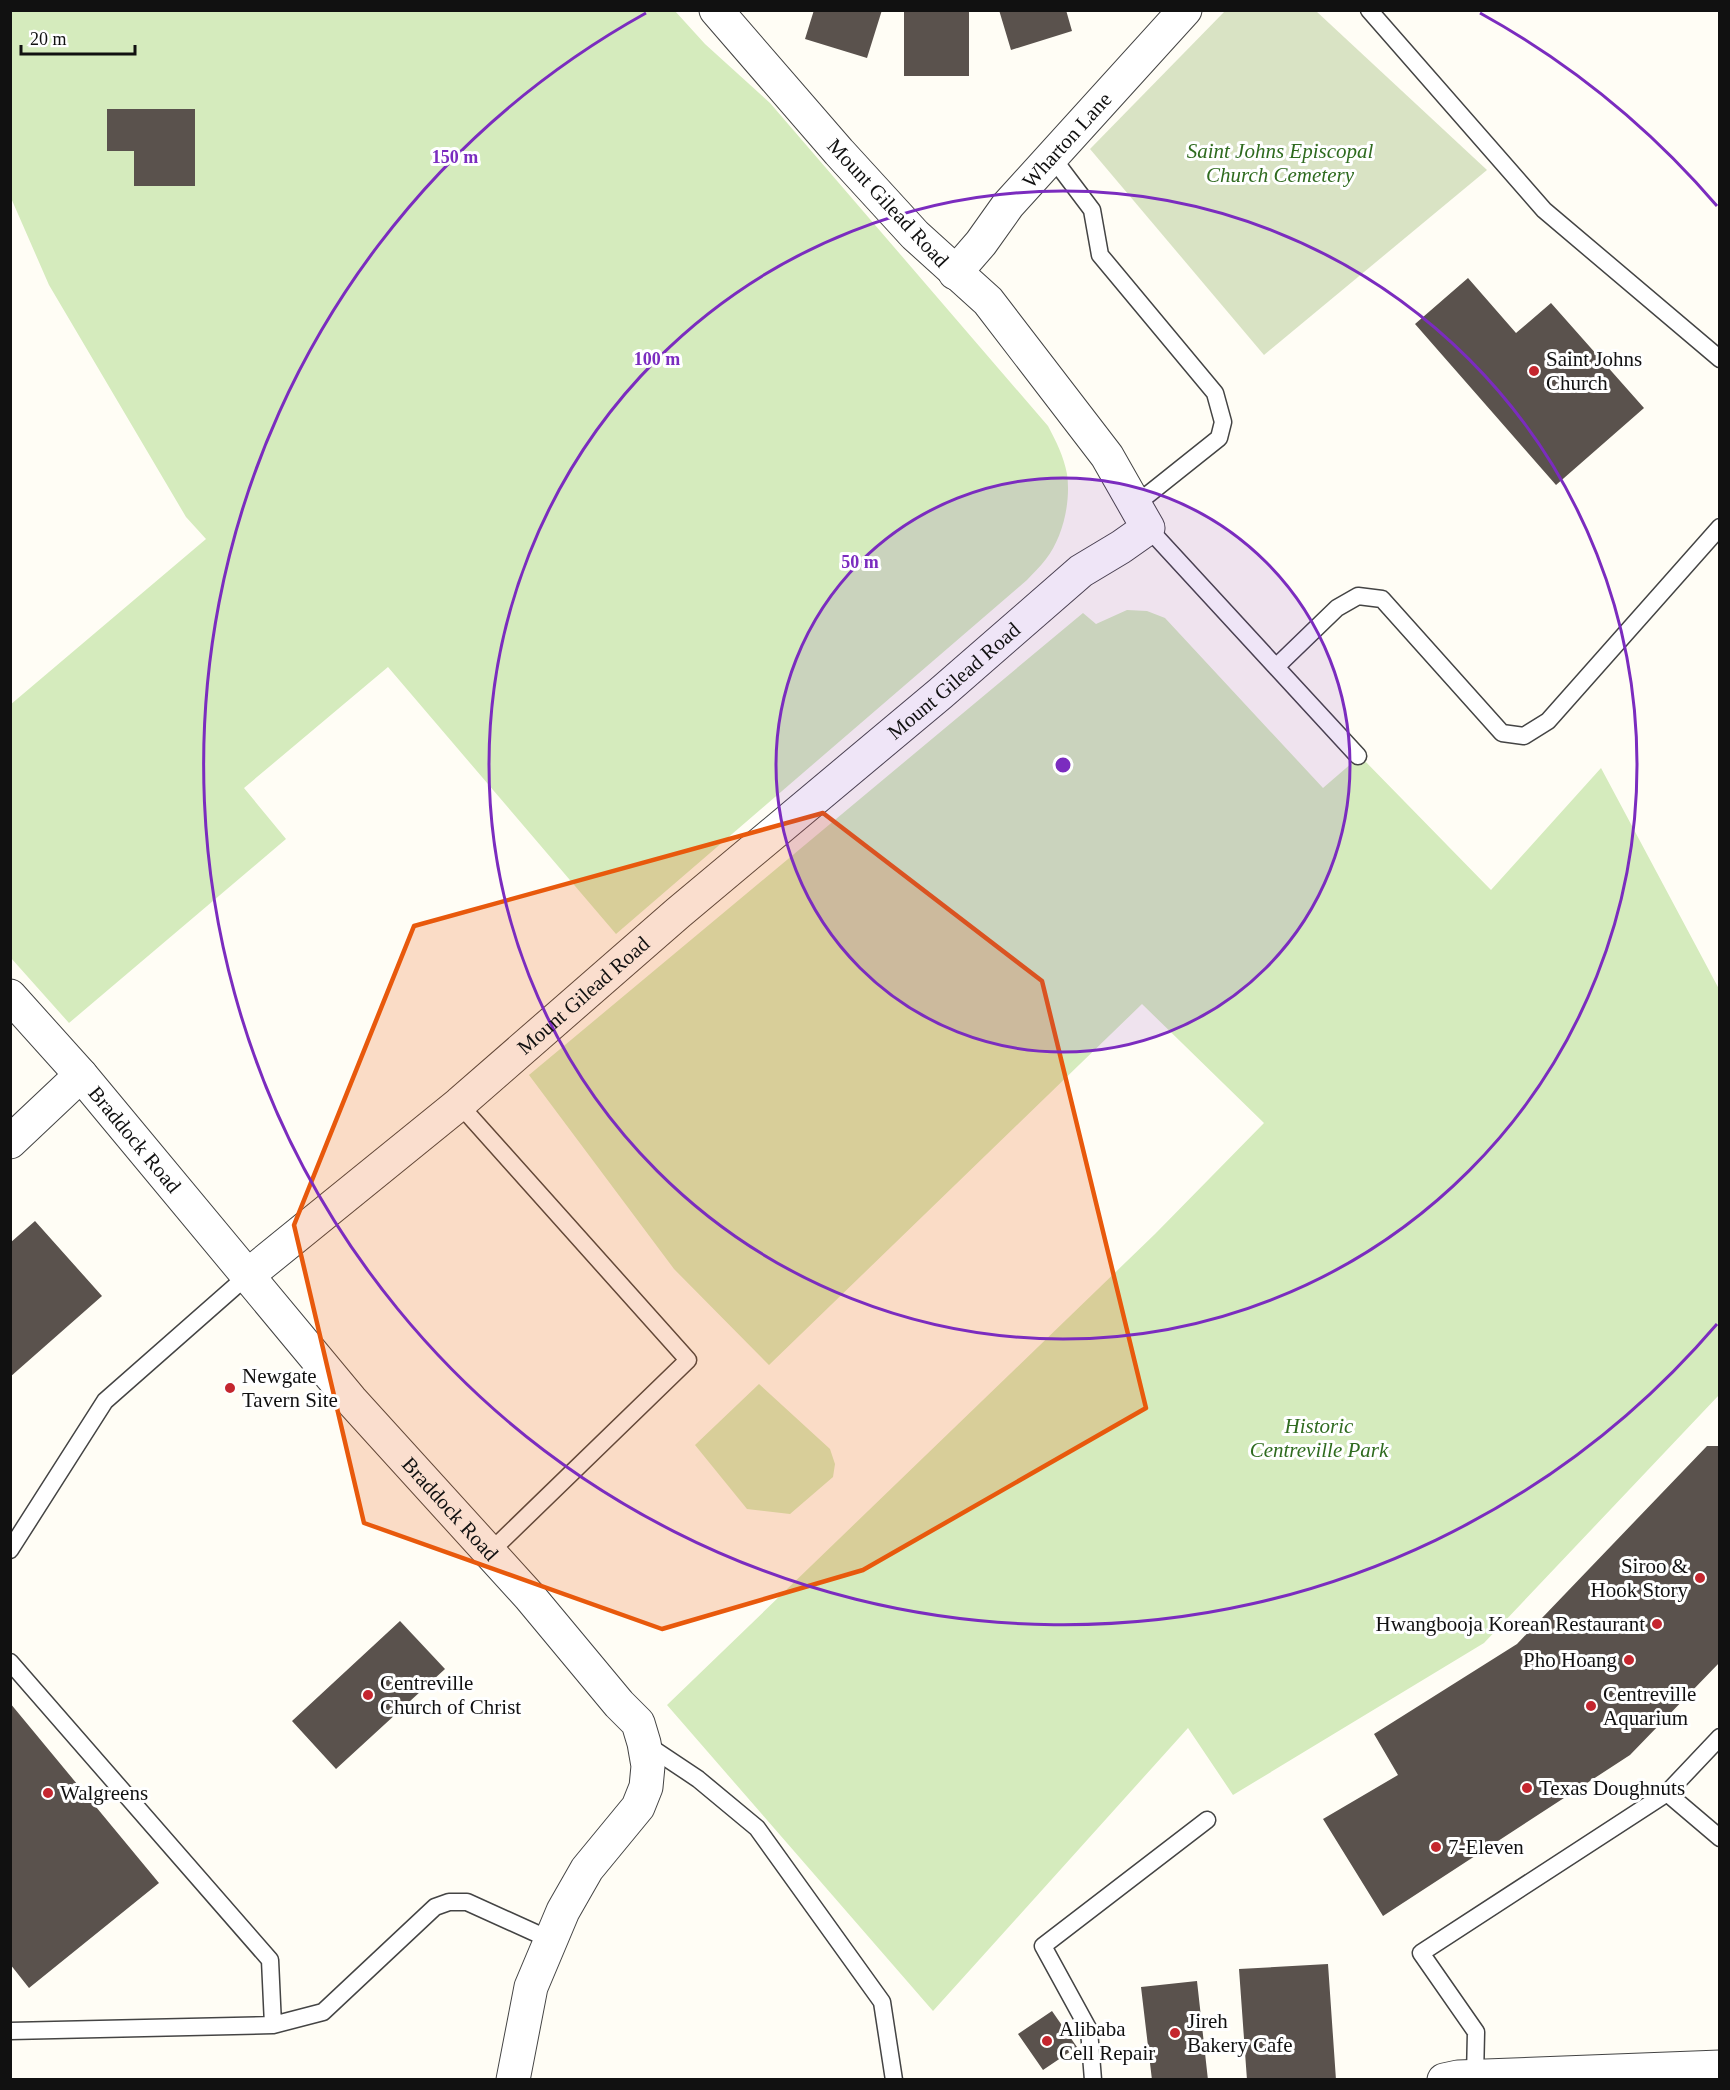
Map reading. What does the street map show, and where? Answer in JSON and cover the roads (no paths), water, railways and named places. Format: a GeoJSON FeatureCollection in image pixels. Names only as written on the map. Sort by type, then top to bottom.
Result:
{"type":"FeatureCollection","features":[{"type":"Feature","properties":{"kind":"street","name":"Mount Gilead Road"},"geometry":{"type":"LineString","coordinates":[[248,1276],[459,1104],[678,913],[941,693],[1081,571],[1121,547],[1141,516],[1107,456],[994,310],[915,235],[839,152],[716,10]]}},
{"type":"Feature","properties":{"kind":"street","name":"Wharton Lane"},"geometry":{"type":"LineString","coordinates":[[955,273],[1008,205],[1185,10]]}},
{"type":"Feature","properties":{"kind":"street","name":"Braddock Road"},"geometry":{"type":"LineString","coordinates":[[10,996],[81,1075],[351,1400],[530,1597],[638,1724],[648,1766],[646,1787],[638,1808],[587,1869],[563,1911],[531,1987],[513,2079]]}},
{"type":"Feature","properties":{"kind":"street"},"geometry":{"type":"LineString","coordinates":[[10,1142],[81,1075]]}},
{"type":"Feature","properties":{"kind":"street"},"geometry":{"type":"LineString","coordinates":[[1459,2078],[1719,2067]]}},
{"type":"Feature","properties":{"kind":"lane"},"geometry":{"type":"LineString","coordinates":[[1369,10],[1544,210],[1719,359]]}},
{"type":"Feature","properties":{"kind":"lane"},"geometry":{"type":"LineString","coordinates":[[1052,157],[1092,210],[1100,255],[1215,393],[1223,422],[1219,438],[1141,516],[1358,756]]}},
{"type":"Feature","properties":{"kind":"lane"},"geometry":{"type":"LineString","coordinates":[[1277,666],[1337,608],[1358,596],[1382,600],[1503,733],[1524,736],[1548,721],[1719,526]]}},
{"type":"Feature","properties":{"kind":"lane"},"geometry":{"type":"LineString","coordinates":[[459,1104],[688,1360],[489,1553]]}},
{"type":"Feature","properties":{"kind":"lane"},"geometry":{"type":"LineString","coordinates":[[10,1550],[105,1401],[248,1276]]}},
{"type":"Feature","properties":{"kind":"lane"},"geometry":{"type":"LineString","coordinates":[[10,1662],[270,1960],[273,2025]]}},
{"type":"Feature","properties":{"kind":"lane"},"geometry":{"type":"LineString","coordinates":[[1459,2078],[1476,2032],[1421,1953],[1667,1794],[1719,1737]]}},
{"type":"Feature","properties":{"kind":"lane"},"geometry":{"type":"LineString","coordinates":[[644,1743],[698,1779],[757,1828],[882,2002],[894,2079]]}},
{"type":"Feature","properties":{"kind":"lane"},"geometry":{"type":"LineString","coordinates":[[1667,1794],[1719,1839]]}},
{"type":"Feature","properties":{"kind":"lane"},"geometry":{"type":"LineString","coordinates":[[1093,2079],[1089,2030],[1043,1946],[1207,1820]]}},
{"type":"Feature","properties":{"kind":"lane"},"geometry":{"type":"LineString","coordinates":[[10,2031],[273,2025],[323,2012],[435,1907],[449,1902],[467,1902],[551,1940]]}},
{"type":"Feature","properties":{"kind":"place","name":"Saint Johns Church"},"geometry":{"type":"Point","coordinates":[1534,371]}},
{"type":"Feature","properties":{"kind":"place","name":"Newgate Tavern Site"},"geometry":{"type":"Point","coordinates":[230,1388]}},
{"type":"Feature","properties":{"kind":"place","name":"Siroo & Hook Story"},"geometry":{"type":"Point","coordinates":[1700,1578]}},
{"type":"Feature","properties":{"kind":"place","name":"Hwangbooja Korean Restaurant"},"geometry":{"type":"Point","coordinates":[1657,1624]}},
{"type":"Feature","properties":{"kind":"place","name":"Pho Hoang"},"geometry":{"type":"Point","coordinates":[1629,1660]}},
{"type":"Feature","properties":{"kind":"place","name":"Centreville Church of Christ"},"geometry":{"type":"Point","coordinates":[368,1695]}},
{"type":"Feature","properties":{"kind":"place","name":"Centreville Aquarium"},"geometry":{"type":"Point","coordinates":[1591,1706]}},
{"type":"Feature","properties":{"kind":"place","name":"Texas Doughnuts"},"geometry":{"type":"Point","coordinates":[1527,1788]}},
{"type":"Feature","properties":{"kind":"place","name":"Walgreens"},"geometry":{"type":"Point","coordinates":[48,1793]}},
{"type":"Feature","properties":{"kind":"place","name":"7-Eleven"},"geometry":{"type":"Point","coordinates":[1436,1847]}},
{"type":"Feature","properties":{"kind":"place","name":"Jireh Bakery Cafe"},"geometry":{"type":"Point","coordinates":[1175,2033]}},
{"type":"Feature","properties":{"kind":"place","name":"Alibaba Cell Repair"},"geometry":{"type":"Point","coordinates":[1047,2041]}},
{"type":"Feature","properties":{"kind":"park label","name":"Saint Johns Episcopal Church Cemetery"},"geometry":{"type":"Point","coordinates":[1280,163]}},
{"type":"Feature","properties":{"kind":"park label","name":"Historic Centreville Park"},"geometry":{"type":"Point","coordinates":[1319,1438]}}]}
